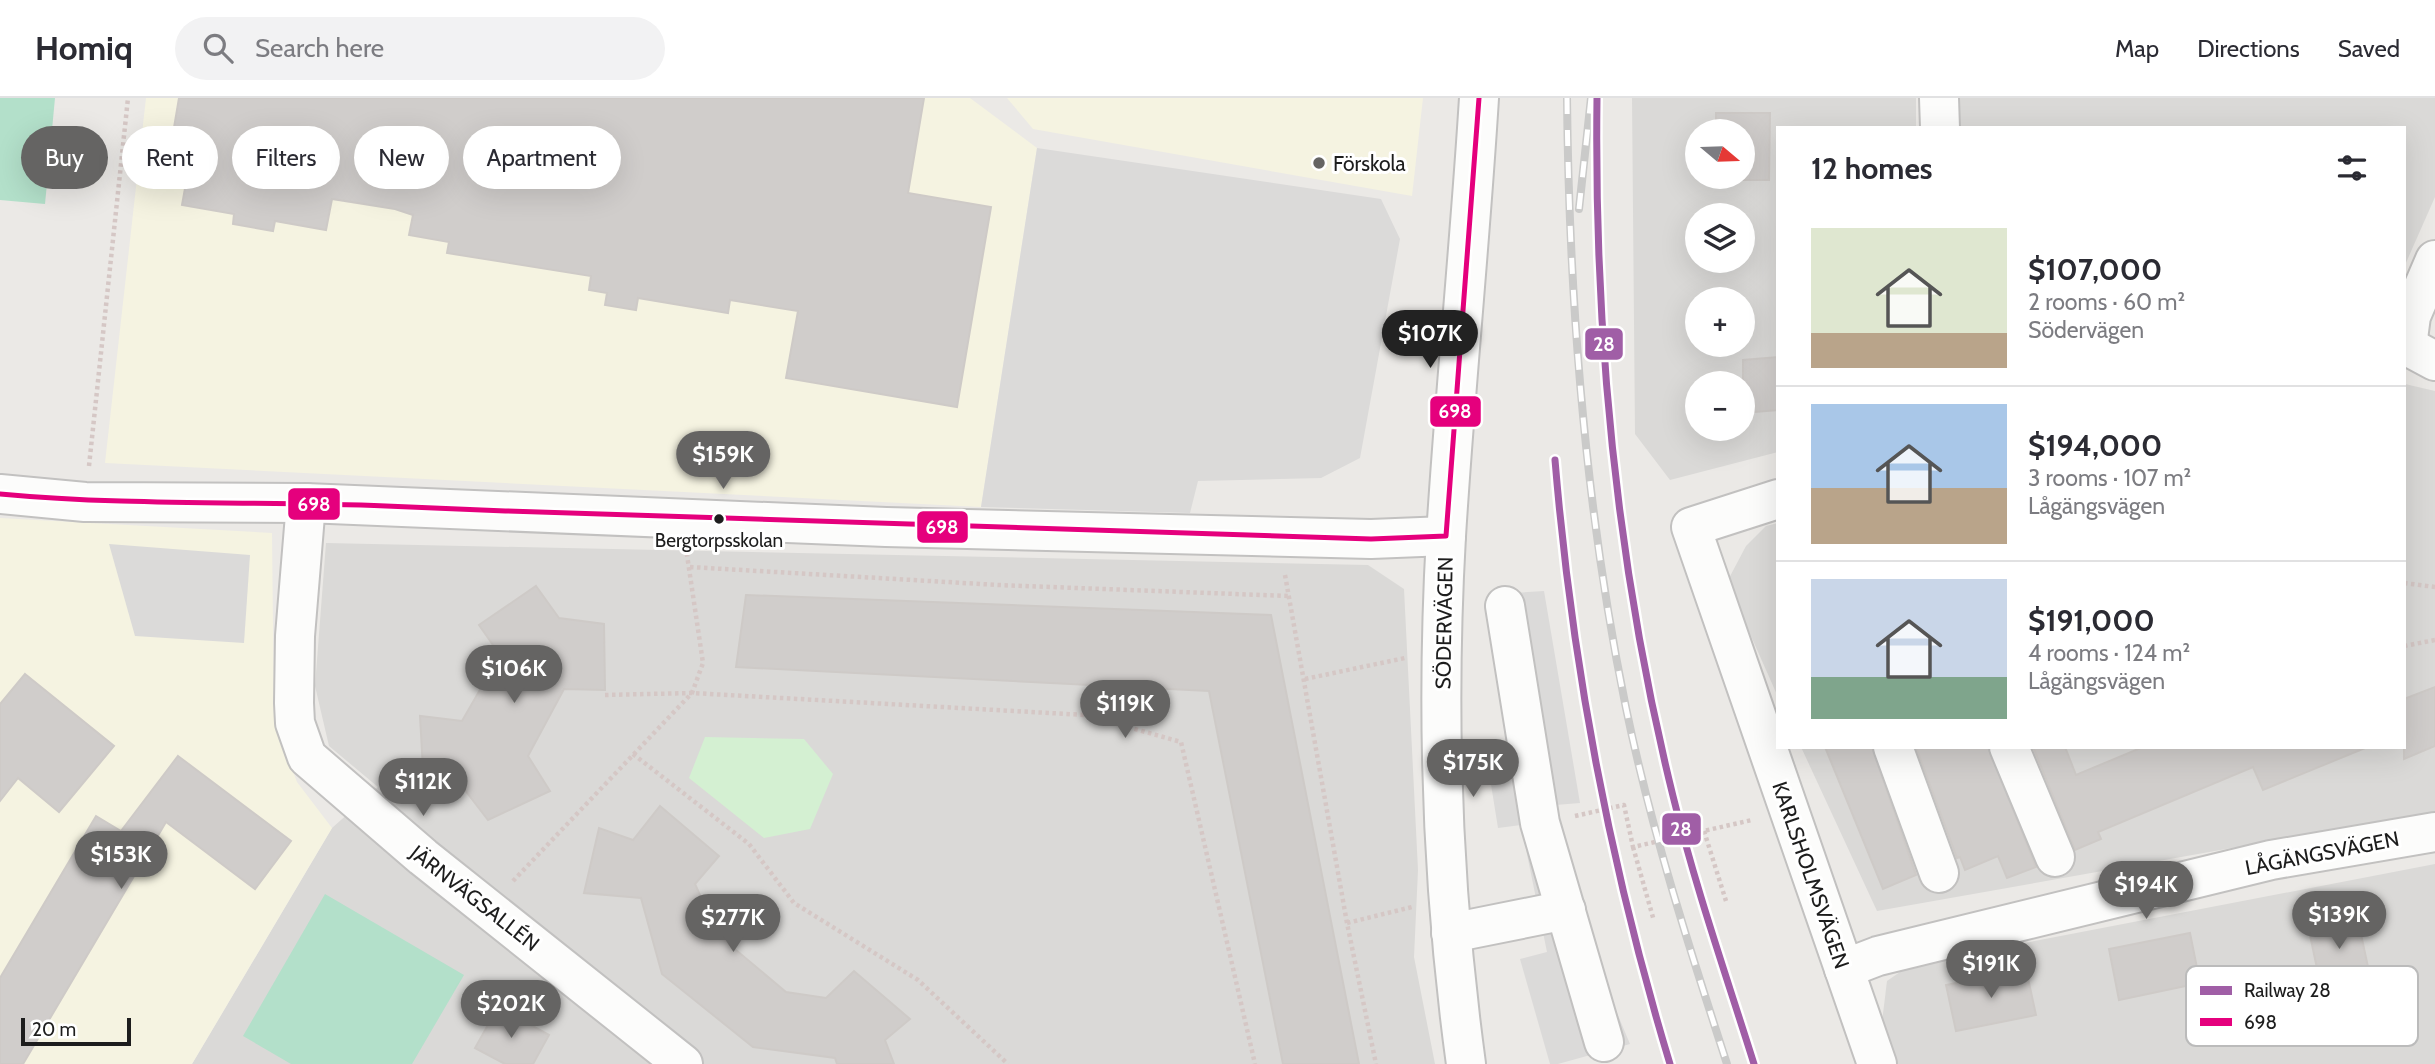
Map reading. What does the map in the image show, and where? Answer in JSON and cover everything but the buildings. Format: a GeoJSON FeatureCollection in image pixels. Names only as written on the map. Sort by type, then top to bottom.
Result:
{"type":"FeatureCollection","features":[{"type":"Feature","properties":{"kind":"street","name":"SÖDERVÄGEN"},"geometry":{"type":"LineString","coordinates":[[1466,1064],[1448,916],[1443,779],[1446,536],[1479,98]]}},
{"type":"Feature","properties":{"kind":"street"},"geometry":{"type":"LineString","coordinates":[[1939,98],[1940,126]]}},
{"type":"Feature","properties":{"kind":"street"},"geometry":{"type":"LineString","coordinates":[[2415,351],[2410,316],[2435,260]]}},
{"type":"Feature","properties":{"kind":"street"},"geometry":{"type":"LineString","coordinates":[[0,494],[85,502],[306,503],[679,520],[1371,539],[1446,536]]}},
{"type":"Feature","properties":{"kind":"street","name":"KARLSHOLMSVÄGEN"},"geometry":{"type":"LineString","coordinates":[[1776,500],[1691,527],[1771,736],[1844,969],[1877,1064]]}},
{"type":"Feature","properties":{"kind":"street","name":"JÄRNVÄGSALLÉN"},"geometry":{"type":"LineString","coordinates":[[306,503],[295,636],[294,703],[295,723],[307,757],[423,857],[683,1064]]}},
{"type":"Feature","properties":{"kind":"street"},"geometry":{"type":"LineString","coordinates":[[1505,606],[1540,823],[1604,1042]]}},
{"type":"Feature","properties":{"kind":"street"},"geometry":{"type":"LineString","coordinates":[[1894,749],[1939,873]]}},
{"type":"Feature","properties":{"kind":"street"},"geometry":{"type":"LineString","coordinates":[[2010,749],[2055,858]]}},
{"type":"Feature","properties":{"kind":"street","name":"LÅGÄNGSVÄGEN"},"geometry":{"type":"LineString","coordinates":[[1844,969],[1878,956],[2271,860],[2435,832]]}},
{"type":"Feature","properties":{"kind":"street"},"geometry":{"type":"LineString","coordinates":[[1448,916],[1566,910]]}},
{"type":"Feature","properties":{"kind":"path"},"geometry":{"type":"LineString","coordinates":[[85,502],[128,98]]}},
{"type":"Feature","properties":{"kind":"path"},"geometry":{"type":"LineString","coordinates":[[489,908],[692,693],[703,663],[690,568],[679,520]]}},
{"type":"Feature","properties":{"kind":"path"},"geometry":{"type":"LineString","coordinates":[[1278,536],[1347,923],[1376,1064]]}},
{"type":"Feature","properties":{"kind":"path"},"geometry":{"type":"LineString","coordinates":[[690,568],[998,585],[1288,596]]}},
{"type":"Feature","properties":{"kind":"path"},"geometry":{"type":"LineString","coordinates":[[2406,583],[2435,587]]}},
{"type":"Feature","properties":{"kind":"path"},"geometry":{"type":"LineString","coordinates":[[2406,646],[2435,640]]}},
{"type":"Feature","properties":{"kind":"path"},"geometry":{"type":"LineString","coordinates":[[606,695],[692,693],[720,697],[1085,715],[1181,742],[1255,1064]]}},
{"type":"Feature","properties":{"kind":"path"},"geometry":{"type":"LineString","coordinates":[[633,754],[749,844],[794,903],[918,980],[1008,1064]]}},
{"type":"Feature","properties":{"kind":"path"},"geometry":{"type":"LineString","coordinates":[[1540,823],[1624,805],[1654,921]]}},
{"type":"Feature","properties":{"kind":"path"},"geometry":{"type":"LineString","coordinates":[[1633,847],[1755,820]]}},
{"type":"Feature","properties":{"kind":"path"},"geometry":{"type":"LineString","coordinates":[[1704,831],[1726,901]]}},
{"type":"Feature","properties":{"kind":"path"},"geometry":{"type":"LineString","coordinates":[[1347,923],[1448,916]]}},
{"type":"Feature","properties":{"kind":"shaded area","name":"Bergtorpsskolan"},"geometry":{"type":"Polygon","coordinates":[[[146,98],[970,98],[1037,148],[981,507],[105,463],[136,189],[218,189],[218,126],[143,126],[146,98]]]}},
{"type":"Feature","properties":{"kind":"shaded area","name":"Förskola"},"geometry":{"type":"Polygon","coordinates":[[[1007,98],[1423,98],[1412,196],[1033,129],[1007,98]]]}},
{"type":"Feature","properties":{"kind":"shaded area"},"geometry":{"type":"Polygon","coordinates":[[[1632,98],[1916,98],[1916,126],[1776,126],[1776,453],[1670,480],[1635,434],[1632,98]]]}},
{"type":"Feature","properties":{"kind":"shaded area"},"geometry":{"type":"Polygon","coordinates":[[[1959,98],[2435,98],[2435,197],[2406,263],[2406,126],[1960,126],[1959,98]]]}},
{"type":"Feature","properties":{"kind":"shaded area"},"geometry":{"type":"Polygon","coordinates":[[[1037,148],[1381,199],[1400,239],[1360,458],[1321,478],[1198,481],[1190,513],[981,507],[1037,148]]]}},
{"type":"Feature","properties":{"kind":"shaded area"},"geometry":{"type":"Polygon","coordinates":[[[2406,384],[2435,391],[2435,812],[1877,911],[1802,749],[2406,749],[2406,384]]]}},
{"type":"Feature","properties":{"kind":"shaded area"},"geometry":{"type":"Polygon","coordinates":[[[0,518],[272,533],[274,721],[297,782],[332,828],[192,1064],[0,1064],[0,518]]]}},
{"type":"Feature","properties":{"kind":"shaded area"},"geometry":{"type":"Polygon","coordinates":[[[1776,524],[1776,692],[1727,582],[1746,546],[1766,526],[1776,524]]]}},
{"type":"Feature","properties":{"kind":"shaded area"},"geometry":{"type":"Polygon","coordinates":[[[326,543],[1368,565],[1404,589],[1418,870],[1414,957],[1435,1064],[192,1064],[332,828],[378,787],[329,746],[315,686],[326,543]]]}},
{"type":"Feature","properties":{"kind":"shaded area"},"geometry":{"type":"Polygon","coordinates":[[[109,544],[250,555],[244,643],[135,636],[109,544]]]}},
{"type":"Feature","properties":{"kind":"shaded area"},"geometry":{"type":"Polygon","coordinates":[[[1544,591],[1580,803],[1531,807],[1630,1044],[1558,1064],[1550,1064],[1520,959],[1547,952],[1521,825],[1498,828],[1489,772],[1509,764],[1487,604],[1499,594],[1544,591]]]}},
{"type":"Feature","properties":{"kind":"shaded area"},"geometry":{"type":"Polygon","coordinates":[[[2435,864],[2435,1064],[1894,1064],[1881,1030],[1887,981],[1910,965],[2435,864]]]}},
{"type":"Feature","properties":{"kind":"green space"},"geometry":{"type":"Polygon","coordinates":[[[0,98],[55,98],[52,126],[21,126],[21,189],[46,189],[45,204],[0,200],[0,98]]]}},
{"type":"Feature","properties":{"kind":"green space"},"geometry":{"type":"Polygon","coordinates":[[[705,737],[804,739],[833,774],[810,829],[764,838],[689,778],[705,737]]]}},
{"type":"Feature","properties":{"kind":"green space"},"geometry":{"type":"Polygon","coordinates":[[[325,894],[464,975],[412,1064],[291,1064],[243,1036],[325,894]]]}},
{"type":"Feature","properties":{"kind":"railway"},"geometry":{"type":"LineString","coordinates":[[1567,98],[1571,251],[1582,405],[1612,633],[1636,753],[1659,843],[1727,1064]]}},
{"type":"Feature","properties":{"kind":"railway"},"geometry":{"type":"LineString","coordinates":[[1579,209],[1591,98]]}},
{"type":"Feature","properties":{"kind":"rail line","name":"28"},"geometry":{"type":"LineString","coordinates":[[1597,98],[1597,186],[1605,362],[1612,449],[1637,623],[1653,710],[1682,830],[1754,1064]]}},
{"type":"Feature","properties":{"kind":"rail line","name":"28"},"geometry":{"type":"LineString","coordinates":[[1555,460],[1572,613],[1596,765],[1629,915],[1670,1064]]}},
{"type":"Feature","properties":{"kind":"transit line","name":"698"},"geometry":{"type":"LineString","coordinates":[[0,494],[144,502],[386,506],[1124,532],[1371,539],[1446,536],[1479,98]]}},
{"type":"Feature","properties":{"kind":"place","name":"Förskola"},"geometry":{"type":"Point","coordinates":[1319,163]}},
{"type":"Feature","properties":{"kind":"place","name":"Bergtorpsskolan"},"geometry":{"type":"Point","coordinates":[719,519]}}]}
